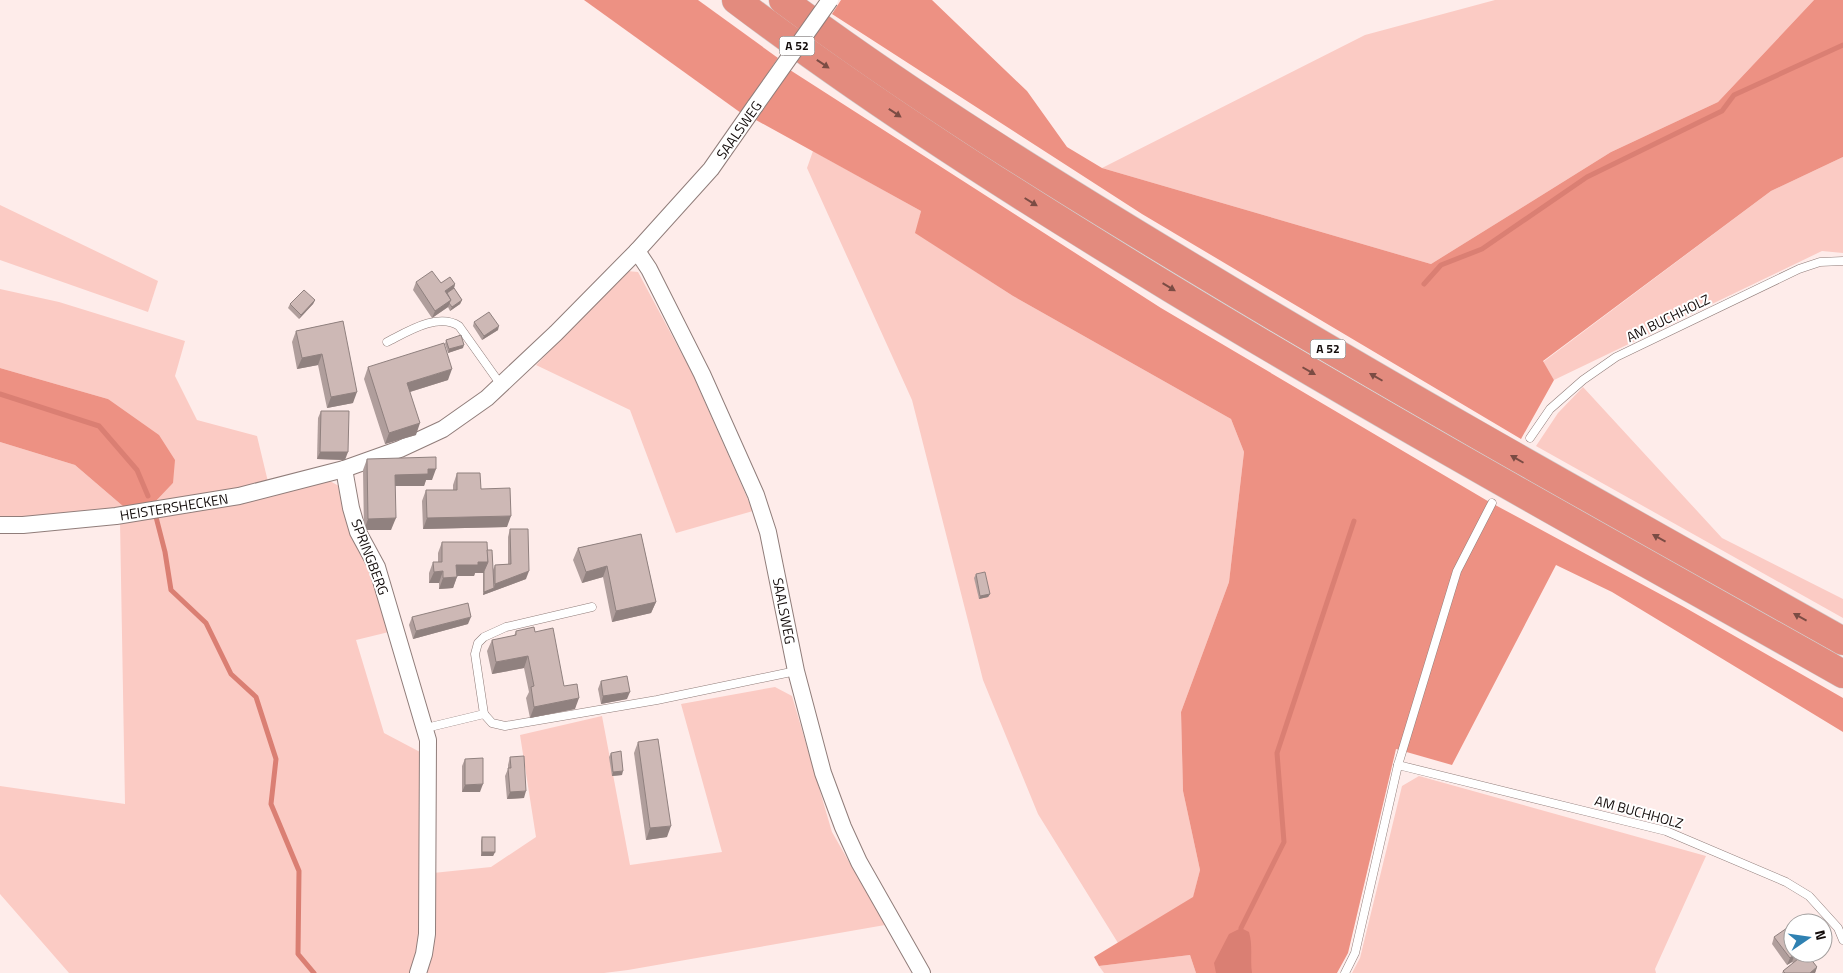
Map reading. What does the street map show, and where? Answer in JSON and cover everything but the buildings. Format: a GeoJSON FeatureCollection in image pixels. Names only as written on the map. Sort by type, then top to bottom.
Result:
{"type":"FeatureCollection","features":[{"type":"Feature","properties":{"kind":"highway","name":"A 52"},"geometry":{"type":"LineString","coordinates":[[736,0],[812,57],[948,149],[1119,257],[1251,337],[1479,470],[1843,674]]}},
{"type":"Feature","properties":{"kind":"highway","name":"A 52"},"geometry":{"type":"LineString","coordinates":[[783,0],[827,33],[972,131],[1268,314],[1515,458],[1843,641]]}},
{"type":"Feature","properties":{"kind":"street","name":"SAALSWEG"},"geometry":{"type":"LineString","coordinates":[[830,0],[711,169],[634,253],[649,268],[702,374],[756,496],[768,532],[796,671],[823,773],[843,827],[859,862],[922,973]]}},
{"type":"Feature","properties":{"kind":"street"},"geometry":{"type":"LineString","coordinates":[[344,469],[400,449],[443,429],[487,398],[556,334],[634,253]]}},
{"type":"Feature","properties":{"kind":"street","name":"HEISTERSHECKEN"},"geometry":{"type":"LineString","coordinates":[[0,525],[24,525],[116,516],[239,496],[344,469]]}},
{"type":"Feature","properties":{"kind":"street","name":"SPRINGBERG"},"geometry":{"type":"LineString","coordinates":[[344,469],[351,508],[358,532],[377,567],[426,728],[429,756],[427,934],[424,954],[418,973]]}},
{"type":"Feature","properties":{"kind":"lane","name":"AM BUCHHOLZ"},"geometry":{"type":"LineString","coordinates":[[1530,438],[1550,409],[1583,380],[1616,357],[1799,269],[1820,262],[1843,261]]}},
{"type":"Feature","properties":{"kind":"lane"},"geometry":{"type":"LineString","coordinates":[[387,342],[422,325],[453,322],[459,326],[501,385]]}},
{"type":"Feature","properties":{"kind":"lane"},"geometry":{"type":"LineString","coordinates":[[1345,973],[1355,953],[1398,765],[1457,570],[1492,503]]}},
{"type":"Feature","properties":{"kind":"lane"},"geometry":{"type":"LineString","coordinates":[[592,607],[506,627],[484,637],[478,643],[475,654],[484,714],[492,724],[505,726],[657,700],[796,671]]}},
{"type":"Feature","properties":{"kind":"lane"},"geometry":{"type":"LineString","coordinates":[[426,728],[484,714]]}},
{"type":"Feature","properties":{"kind":"lane","name":"AM BUCHHOLZ"},"geometry":{"type":"LineString","coordinates":[[1398,765],[1666,830],[1786,882],[1809,896],[1838,928],[1843,940]]}},
{"type":"Feature","properties":{"kind":"shaded area"},"geometry":{"type":"Polygon","coordinates":[[[584,0],[698,0],[778,58],[741,113],[584,0]]]}},
{"type":"Feature","properties":{"kind":"shaded area"},"geometry":{"type":"Polygon","coordinates":[[[841,0],[932,0],[1027,91],[1067,147],[1102,168],[1431,264],[1611,152],[1718,102],[1814,0],[1843,0],[1843,157],[1771,191],[1543,361],[1554,380],[1521,439],[1142,214],[832,14],[841,0]]]}},
{"type":"Feature","properties":{"kind":"shaded area"},"geometry":{"type":"Polygon","coordinates":[[[1495,0],[1814,0],[1718,102],[1611,152],[1431,264],[1102,168],[1365,35],[1495,0]]]}},
{"type":"Feature","properties":{"kind":"shaded area"},"geometry":{"type":"Polygon","coordinates":[[[790,70],[1161,308],[1486,500],[1684,607],[1843,698],[1843,732],[1612,592],[1556,565],[1452,765],[1396,749],[1348,953],[1337,973],[1196,973],[1190,955],[1099,966],[1094,957],[1193,897],[1200,870],[1183,791],[1181,712],[1229,582],[1244,452],[1231,419],[1013,296],[915,233],[921,211],[756,120],[790,70]]]}},
{"type":"Feature","properties":{"kind":"shaded area"},"geometry":{"type":"Polygon","coordinates":[[[813,151],[921,211],[916,233],[1013,296],[1231,419],[1244,452],[1229,582],[1181,712],[1183,791],[1200,870],[1193,898],[1118,943],[1038,814],[983,680],[912,400],[807,168],[813,151]]]}},
{"type":"Feature","properties":{"kind":"shaded area"},"geometry":{"type":"Polygon","coordinates":[[[1843,157],[1843,253],[1822,251],[1554,380],[1543,362],[1771,191],[1843,157]]]}},
{"type":"Feature","properties":{"kind":"shaded area"},"geometry":{"type":"Polygon","coordinates":[[[0,205],[158,281],[148,312],[0,260],[0,205]]]}},
{"type":"Feature","properties":{"kind":"shaded area"},"geometry":{"type":"Polygon","coordinates":[[[627,271],[638,272],[692,373],[753,511],[676,533],[630,410],[536,365],[627,271]]]}},
{"type":"Feature","properties":{"kind":"shaded area"},"geometry":{"type":"Polygon","coordinates":[[[0,289],[59,302],[185,341],[175,376],[197,420],[257,436],[269,486],[155,502],[173,483],[108,399],[0,368],[0,289]]]}},
{"type":"Feature","properties":{"kind":"shaded area"},"geometry":{"type":"Polygon","coordinates":[[[0,368],[108,399],[159,435],[175,460],[173,483],[155,502],[124,507],[75,465],[0,442],[0,368]]]}},
{"type":"Feature","properties":{"kind":"shaded area"},"geometry":{"type":"Polygon","coordinates":[[[1583,387],[1722,538],[1843,599],[1843,618],[1536,446],[1558,413],[1583,387]]]}},
{"type":"Feature","properties":{"kind":"shaded area"},"geometry":{"type":"Polygon","coordinates":[[[0,442],[75,465],[124,507],[26,517],[0,517],[0,442]]]}},
{"type":"Feature","properties":{"kind":"shaded area"},"geometry":{"type":"Polygon","coordinates":[[[328,480],[339,486],[393,631],[356,640],[384,733],[420,752],[420,934],[416,960],[409,973],[69,973],[0,894],[0,786],[125,804],[120,521],[328,480]]]}},
{"type":"Feature","properties":{"kind":"shaded area"},"geometry":{"type":"Polygon","coordinates":[[[775,687],[792,696],[832,832],[885,925],[604,973],[425,973],[433,873],[491,867],[536,837],[520,735],[602,716],[630,865],[722,852],[681,704],[775,687]]]}},
{"type":"Feature","properties":{"kind":"shaded area"},"geometry":{"type":"Polygon","coordinates":[[[1419,776],[1706,856],[1655,969],[1656,973],[1352,973],[1360,958],[1402,786],[1419,776]]]}},
{"type":"Feature","properties":{"kind":"shaded area"},"geometry":{"type":"Polygon","coordinates":[[[1241,928],[1249,932],[1252,973],[1216,973],[1214,963],[1229,934],[1241,928]]]}},
{"type":"Feature","properties":{"kind":"shaded area"},"geometry":{"type":"Polygon","coordinates":[[[1190,955],[1196,973],[1104,973],[1099,966],[1190,955]]]}},
{"type":"Feature","properties":{"kind":"waterway"},"geometry":{"type":"LineString","coordinates":[[1424,284],[1441,265],[1482,249],[1587,177],[1722,111],[1734,95],[1843,45]]}},
{"type":"Feature","properties":{"kind":"waterway"},"geometry":{"type":"LineString","coordinates":[[0,394],[99,426],[137,470],[148,496]]}},
{"type":"Feature","properties":{"kind":"waterway"},"geometry":{"type":"LineString","coordinates":[[156,517],[165,552],[171,590],[206,623],[231,674],[256,697],[276,759],[271,804],[299,871],[298,954],[314,973]]}},
{"type":"Feature","properties":{"kind":"waterway"},"geometry":{"type":"LineString","coordinates":[[1241,928],[1284,842],[1277,753],[1354,521]]}}]}
